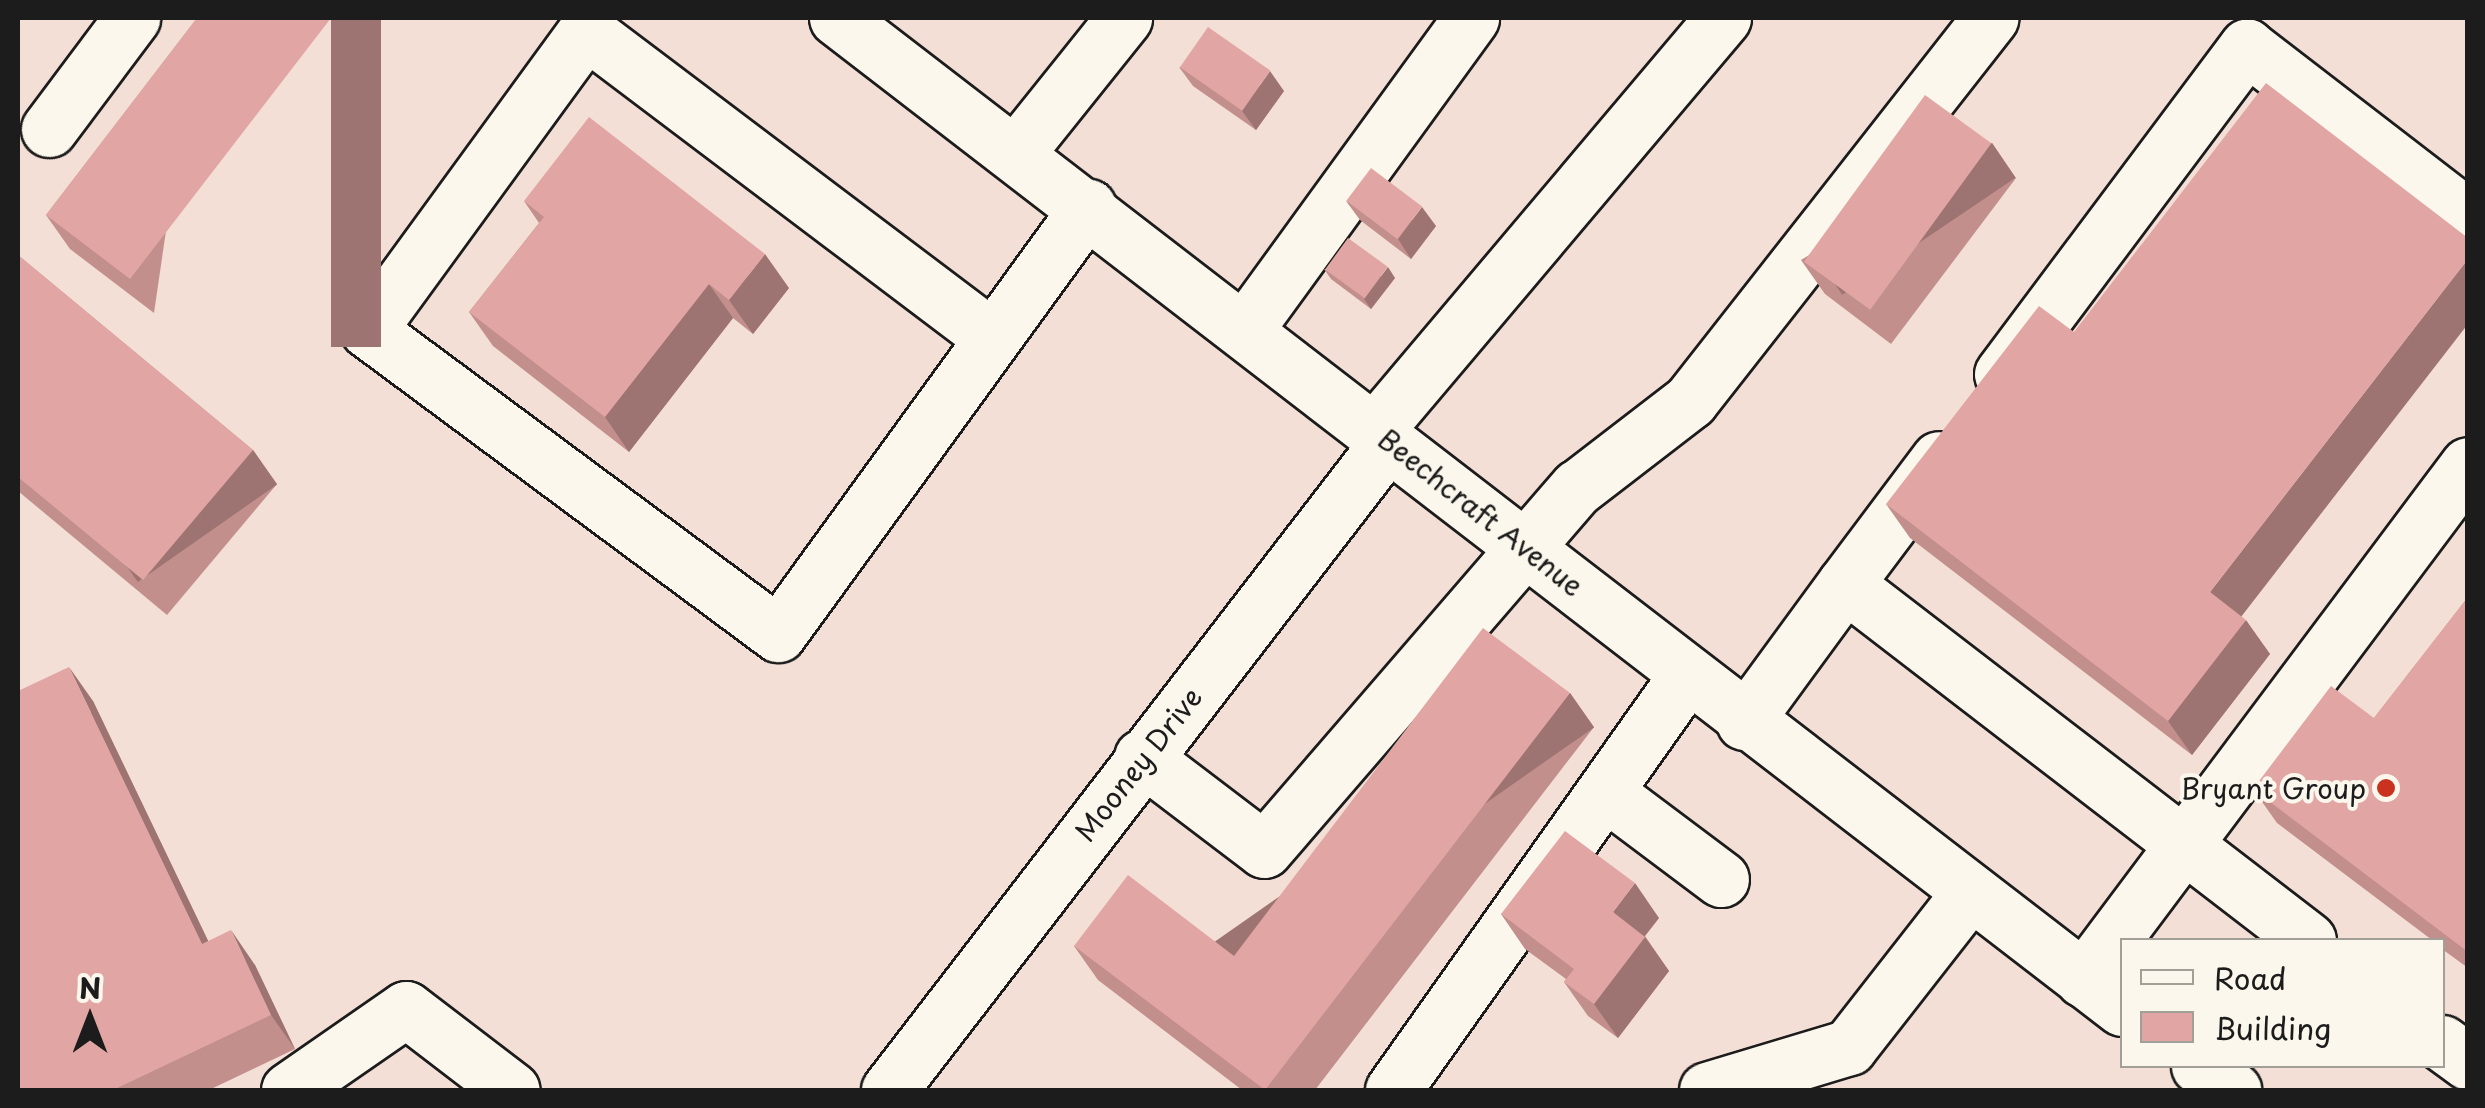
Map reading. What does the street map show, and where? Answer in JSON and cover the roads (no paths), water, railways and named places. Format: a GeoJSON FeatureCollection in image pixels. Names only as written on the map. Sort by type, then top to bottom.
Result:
{"type":"FeatureCollection","features":[{"type":"Feature","properties":{"kind":"street"},"geometry":{"type":"LineString","coordinates":[[49,129],[132,18]]}},
{"type":"Feature","properties":{"kind":"street","name":"Beechcraft Avenue"},"geometry":{"type":"LineString","coordinates":[[837,18],[1246,328],[1744,722],[2103,993]]}},
{"type":"Feature","properties":{"kind":"street"},"geometry":{"type":"LineString","coordinates":[[1016,153],[1124,18]]}},
{"type":"Feature","properties":{"kind":"street"},"geometry":{"type":"LineString","coordinates":[[1246,328],[1471,18]]}},
{"type":"Feature","properties":{"kind":"street","name":"Mooney Drive"},"geometry":{"type":"LineString","coordinates":[[890,1090],[1383,435],[1723,18]]}},
{"type":"Feature","properties":{"kind":"street"},"geometry":{"type":"LineString","coordinates":[[1142,757],[1264,850],[1428,650],[1483,606],[1577,488],[1690,401],[1990,18]]}},
{"type":"Feature","properties":{"kind":"street"},"geometry":{"type":"LineString","coordinates":[[990,336],[591,24],[368,330],[778,634],[990,336],[1088,207]]}},
{"type":"Feature","properties":{"kind":"street"},"geometry":{"type":"LineString","coordinates":[[1744,722],[2247,47],[2468,217]]}},
{"type":"Feature","properties":{"kind":"street"},"geometry":{"type":"LineString","coordinates":[[2132,938],[2181,844],[2468,464]]}},
{"type":"Feature","properties":{"kind":"street"},"geometry":{"type":"LineString","coordinates":[[1845,584],[2305,938]]}},
{"type":"Feature","properties":{"kind":"street"},"geometry":{"type":"LineString","coordinates":[[1393,1090],[1687,675]]}},
{"type":"Feature","properties":{"kind":"street"},"geometry":{"type":"LineString","coordinates":[[1606,792],[1720,879]]}},
{"type":"Feature","properties":{"kind":"street"},"geometry":{"type":"LineString","coordinates":[[1708,1090],[1849,1047],[1970,892]]}},
{"type":"Feature","properties":{"kind":"street"},"geometry":{"type":"LineString","coordinates":[[2103,993],[2120,961]]}},
{"type":"Feature","properties":{"kind":"street"},"geometry":{"type":"LineString","coordinates":[[289,1090],[406,1009],[512,1090]]}},
{"type":"Feature","properties":{"kind":"street"},"geometry":{"type":"LineString","coordinates":[[2445,1045],[2468,1062]]}},
{"type":"Feature","properties":{"kind":"street"},"geometry":{"type":"LineString","coordinates":[[2202,1068],[2232,1090]]}},
{"type":"Feature","properties":{"kind":"place","name":"Bryant Group"},"geometry":{"type":"Point","coordinates":[2386,788]}}]}
